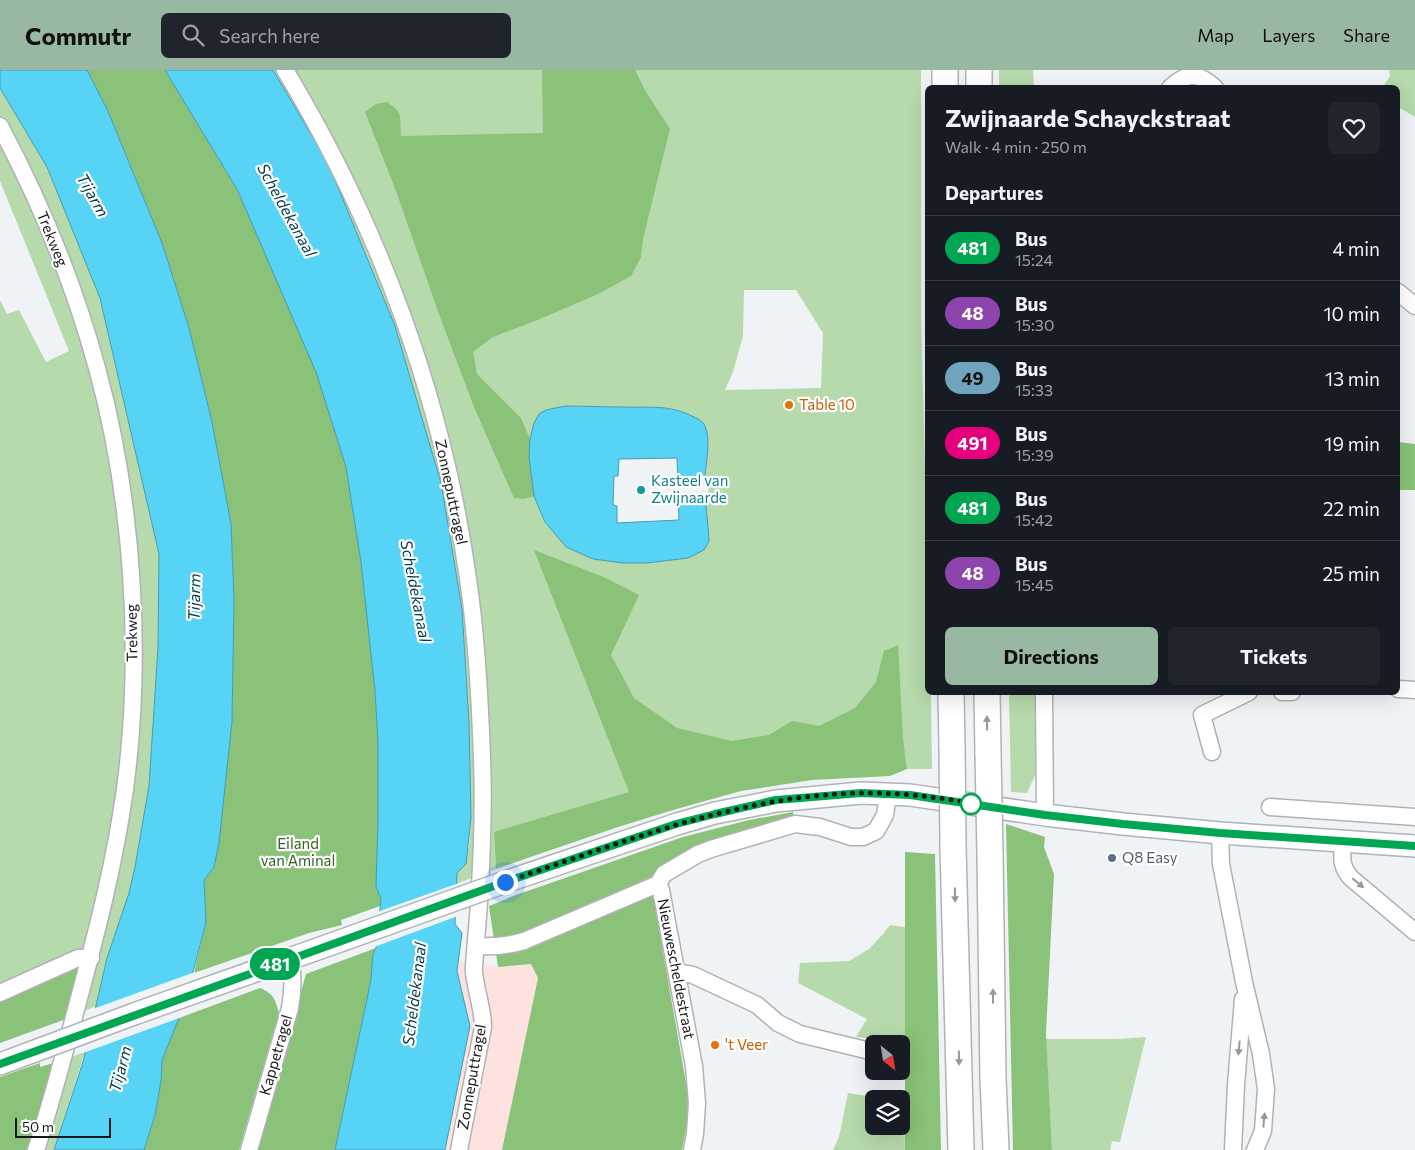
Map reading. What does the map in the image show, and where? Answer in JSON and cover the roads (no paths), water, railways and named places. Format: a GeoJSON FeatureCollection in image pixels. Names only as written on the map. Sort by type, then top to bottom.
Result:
{"type":"FeatureCollection","features":[{"type":"Feature","properties":{"kind":"highway"},"geometry":{"type":"LineString","coordinates":[[945,70],[945,85]]}},
{"type":"Feature","properties":{"kind":"highway"},"geometry":{"type":"LineString","coordinates":[[979,70],[979,85]]}},
{"type":"Feature","properties":{"kind":"highway"},"geometry":{"type":"LineString","coordinates":[[951,695],[961,1150]]}},
{"type":"Feature","properties":{"kind":"highway"},"geometry":{"type":"LineString","coordinates":[[987,695],[996,1150]]}},
{"type":"Feature","properties":{"kind":"main road"},"geometry":{"type":"LineString","coordinates":[[0,1064],[134,1014],[505,882],[676,824],[776,800],[861,793],[920,796],[1045,815],[1220,833],[1415,846]]}},
{"type":"Feature","properties":{"kind":"street","name":"Zonneputtragel"},"geometry":{"type":"LineString","coordinates":[[285,70],[312,114],[338,163],[373,240],[395,296],[429,395],[450,480],[468,579],[480,695],[482,847],[474,972],[483,1027],[459,1150]]}},
{"type":"Feature","properties":{"kind":"street"},"geometry":{"type":"LineString","coordinates":[[1177,81],[1189,76],[1197,76],[1208,81]]}},
{"type":"Feature","properties":{"kind":"street","name":"Trekweg"},"geometry":{"type":"LineString","coordinates":[[0,126],[25,175],[50,233],[91,347],[112,433],[126,525],[132,584],[133,696],[125,788],[116,846],[91,958],[48,1114],[36,1150]]}},
{"type":"Feature","properties":{"kind":"street"},"geometry":{"type":"LineString","coordinates":[[1400,294],[1415,306]]}},
{"type":"Feature","properties":{"kind":"street"},"geometry":{"type":"LineString","coordinates":[[1400,689],[1415,690]]}},
{"type":"Feature","properties":{"kind":"street"},"geometry":{"type":"LineString","coordinates":[[1044,695],[1045,815]]}},
{"type":"Feature","properties":{"kind":"street"},"geometry":{"type":"LineString","coordinates":[[1212,752],[1202,715],[1243,695]]}},
{"type":"Feature","properties":{"kind":"street","name":"Nieuwescheldestraat"},"geometry":{"type":"LineString","coordinates":[[692,1150],[697,1093],[694,1066],[661,890],[658,884],[664,874],[698,854],[712,848],[795,824],[820,827],[851,837],[863,837],[876,831],[885,815],[888,794]]}},
{"type":"Feature","properties":{"kind":"street"},"geometry":{"type":"LineString","coordinates":[[1270,807],[1415,817]]}},
{"type":"Feature","properties":{"kind":"street"},"geometry":{"type":"LineString","coordinates":[[1220,833],[1221,864],[1266,1088],[1263,1131],[1256,1150]]}},
{"type":"Feature","properties":{"kind":"street"},"geometry":{"type":"LineString","coordinates":[[1343,841],[1342,861],[1345,871],[1415,932]]}},
{"type":"Feature","properties":{"kind":"street"},"geometry":{"type":"LineString","coordinates":[[476,946],[488,947],[524,941],[658,884]]}},
{"type":"Feature","properties":{"kind":"street"},"geometry":{"type":"LineString","coordinates":[[0,993],[78,958],[91,958]]}},
{"type":"Feature","properties":{"kind":"street","name":"Kappetragel"},"geometry":{"type":"LineString","coordinates":[[250,1150],[290,1008],[293,973],[290,959]]}},
{"type":"Feature","properties":{"kind":"street"},"geometry":{"type":"LineString","coordinates":[[676,974],[693,975],[757,1005],[778,1023],[800,1034],[865,1050]]}},
{"type":"Feature","properties":{"kind":"street"},"geometry":{"type":"LineString","coordinates":[[1233,1150],[1244,982]]}},
{"type":"Feature","properties":{"kind":"water","name":"Tijarm"},"geometry":{"type":"Polygon","coordinates":[[[0,70],[87,70],[107,109],[162,243],[189,328],[212,422],[231,524],[234,600],[232,721],[219,843],[214,867],[204,880],[206,922],[179,1018],[162,1060],[161,1081],[155,1115],[144,1150],[54,1150],[83,1062],[107,958],[129,893],[135,867],[149,786],[158,648],[159,554],[100,298],[47,167],[0,88],[0,70]]]}},
{"type":"Feature","properties":{"kind":"water","name":"Scheldekanaal"},"geometry":{"type":"Polygon","coordinates":[[[165,70],[273,70],[328,163],[395,326],[441,483],[462,609],[469,722],[471,818],[466,864],[457,873],[455,924],[462,933],[457,971],[470,1026],[445,1150],[335,1150],[371,980],[381,899],[376,886],[378,742],[375,691],[361,562],[346,467],[316,372],[237,189],[165,70]]]}},
{"type":"Feature","properties":{"kind":"water"},"geometry":{"type":"Polygon","coordinates":[[[565,406],[667,408],[685,413],[702,421],[707,432],[708,444],[705,484],[709,541],[704,550],[688,558],[647,563],[623,563],[593,559],[566,547],[545,522],[534,496],[529,457],[530,439],[534,423],[539,414],[546,410],[565,406]],[[677,458],[619,459],[618,476],[614,476],[613,505],[617,506],[617,523],[679,520],[677,458]]]}},
{"type":"Feature","properties":{"kind":"place","name":"Table 10"},"geometry":{"type":"Point","coordinates":[789,405]}},
{"type":"Feature","properties":{"kind":"place","name":"Kasteel van Zwijnaarde"},"geometry":{"type":"Point","coordinates":[641,490]}},
{"type":"Feature","properties":{"kind":"place","name":"Q8 Easy"},"geometry":{"type":"Point","coordinates":[1112,858]}},
{"type":"Feature","properties":{"kind":"place","name":"'t Veer"},"geometry":{"type":"Point","coordinates":[715,1045]}},
{"type":"Feature","properties":{"kind":"park label","name":"Eiland van Aminal"},"geometry":{"type":"Point","coordinates":[298,852]}}]}
